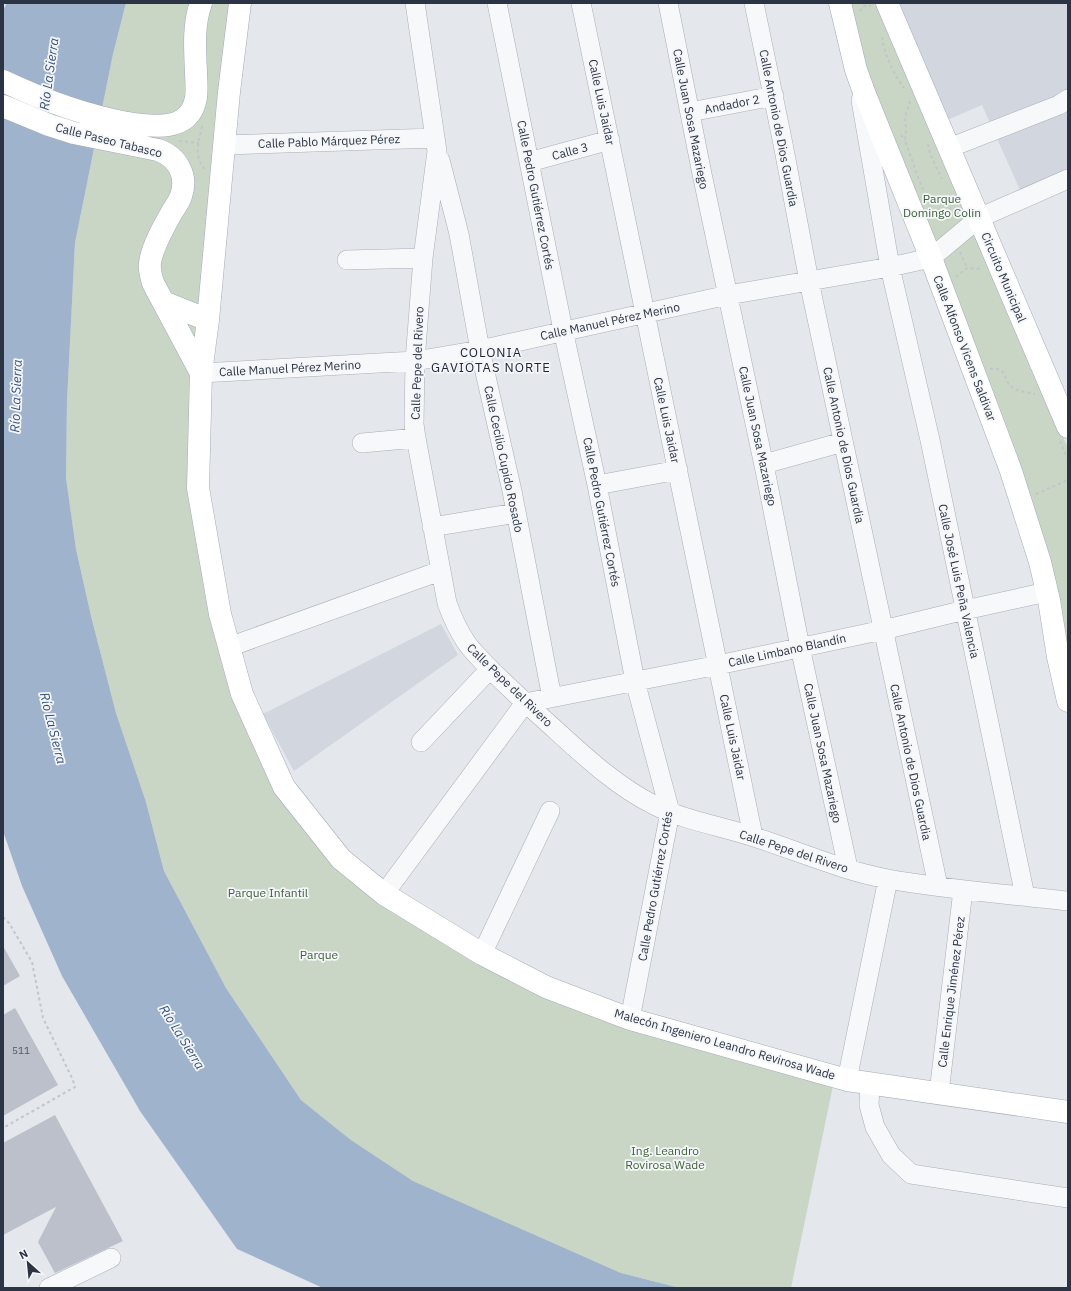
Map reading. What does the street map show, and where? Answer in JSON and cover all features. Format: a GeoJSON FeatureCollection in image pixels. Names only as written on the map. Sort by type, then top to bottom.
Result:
{"type":"FeatureCollection","features":[{"type":"Feature","properties":{"kind":"main road","name":"Calle Paseo Tabasco"},"geometry":{"type":"LineString","coordinates":[[3,106],[49,125],[74,133],[149,137],[163,127],[176,123],[191,112],[195,105],[197,91],[194,41],[196,16],[200,3]]}},
{"type":"Feature","properties":{"kind":"main road","name":"Calle Alfonso Vicens Saldivar"},"geometry":{"type":"LineString","coordinates":[[840,3],[856,70],[875,122],[931,258],[1011,471],[1034,544],[1047,592],[1058,658],[1068,700]]}},
{"type":"Feature","properties":{"kind":"main road","name":"Malecón Ingeniero Leandro Revirosa Wade"},"geometry":{"type":"LineString","coordinates":[[235,4],[229,92],[208,320],[201,373],[198,488],[220,614],[242,694],[284,787],[341,859],[384,894],[482,954],[546,987],[630,1019],[847,1080],[1068,1112]]}},
{"type":"Feature","properties":{"kind":"main road"},"geometry":{"type":"LineString","coordinates":[[880,6],[949,148],[979,218]]}},
{"type":"Feature","properties":{"kind":"main road","name":"Calle Paseo Tabasco"},"geometry":{"type":"LineString","coordinates":[[3,81],[54,104],[101,118],[149,137],[179,165],[183,176],[181,197],[152,254],[149,272],[153,283],[201,373]]}},
{"type":"Feature","properties":{"kind":"main road","name":"Circuito Municipal"},"geometry":{"type":"LineString","coordinates":[[979,218],[1068,427]]}},
{"type":"Feature","properties":{"kind":"main road"},"geometry":{"type":"LineString","coordinates":[[163,302],[208,320]]}},
{"type":"Feature","properties":{"kind":"street","name":"Calle Pepe del Rivero"},"geometry":{"type":"LineString","coordinates":[[415,3],[436,144],[423,258],[415,361],[414,382],[416,438],[447,603],[466,642],[490,669],[525,703],[580,752],[615,780],[653,804],[670,812],[709,825],[753,836],[848,868],[888,879],[963,890],[1068,901]]}},
{"type":"Feature","properties":{"kind":"street","name":"Calle Pedro Gutiérrez Cortés"},"geometry":{"type":"LineString","coordinates":[[497,3],[563,330],[597,485],[635,681],[670,812],[630,1019]]}},
{"type":"Feature","properties":{"kind":"street","name":"Calle Luis Jaidar"},"geometry":{"type":"LineString","coordinates":[[581,3],[753,836]]}},
{"type":"Feature","properties":{"kind":"street","name":"Calle Juan Sosa Mazariego"},"geometry":{"type":"LineString","coordinates":[[668,3],[764,464],[800,647],[848,868]]}},
{"type":"Feature","properties":{"kind":"street","name":"Calle Antonio de Dios Guardia"},"geometry":{"type":"LineString","coordinates":[[754,3],[774,96],[809,281],[938,886]]}},
{"type":"Feature","properties":{"kind":"street","name":"Calle José Luis Peña Valencia"},"geometry":{"type":"LineString","coordinates":[[856,70],[890,267],[930,440],[1025,896]]}},
{"type":"Feature","properties":{"kind":"street","name":"Andador 2"},"geometry":{"type":"LineString","coordinates":[[690,112],[774,96]]}},
{"type":"Feature","properties":{"kind":"street"},"geometry":{"type":"LineString","coordinates":[[949,148],[1059,105],[1068,99]]}},
{"type":"Feature","properties":{"kind":"street","name":"Calle 3"},"geometry":{"type":"LineString","coordinates":[[529,162],[610,140]]}},
{"type":"Feature","properties":{"kind":"street","name":"Calle Pablo Márquez Pérez"},"geometry":{"type":"LineString","coordinates":[[224,145],[436,144]]}},
{"type":"Feature","properties":{"kind":"street","name":"Calle Cecilio Cupido Rosado"},"geometry":{"type":"LineString","coordinates":[[436,144],[459,234],[480,350],[516,513],[552,698]]}},
{"type":"Feature","properties":{"kind":"street","name":"Circuito Municipal"},"geometry":{"type":"LineString","coordinates":[[979,218],[1066,184]]}},
{"type":"Feature","properties":{"kind":"street","name":"Calle Manuel Pérez Merino"},"geometry":{"type":"LineString","coordinates":[[201,373],[415,361],[480,350],[563,330],[728,295],[890,267],[931,258],[979,218]]}},
{"type":"Feature","properties":{"kind":"street"},"geometry":{"type":"LineString","coordinates":[[347,260],[423,258]]}},
{"type":"Feature","properties":{"kind":"street"},"geometry":{"type":"LineString","coordinates":[[362,443],[416,438]]}},
{"type":"Feature","properties":{"kind":"street"},"geometry":{"type":"LineString","coordinates":[[764,464],[843,442]]}},
{"type":"Feature","properties":{"kind":"street"},"geometry":{"type":"LineString","coordinates":[[597,485],[678,470]]}},
{"type":"Feature","properties":{"kind":"street"},"geometry":{"type":"LineString","coordinates":[[432,527],[516,513]]}},
{"type":"Feature","properties":{"kind":"street"},"geometry":{"type":"LineString","coordinates":[[229,647],[440,571]]}},
{"type":"Feature","properties":{"kind":"street","name":"Calle Limbano Blandín"},"geometry":{"type":"LineString","coordinates":[[525,703],[718,665],[883,630],[1047,592]]}},
{"type":"Feature","properties":{"kind":"street"},"geometry":{"type":"LineString","coordinates":[[421,742],[490,669]]}},
{"type":"Feature","properties":{"kind":"street"},"geometry":{"type":"LineString","coordinates":[[384,894],[525,703]]}},
{"type":"Feature","properties":{"kind":"street"},"geometry":{"type":"LineString","coordinates":[[482,954],[550,811]]}},
{"type":"Feature","properties":{"kind":"street"},"geometry":{"type":"LineString","coordinates":[[847,1080],[888,879]]}},
{"type":"Feature","properties":{"kind":"street","name":"Calle Enrique Jiménez Pérez"},"geometry":{"type":"LineString","coordinates":[[939,1093],[963,890]]}},
{"type":"Feature","properties":{"kind":"street"},"geometry":{"type":"LineString","coordinates":[[870,1083],[868,1105],[875,1127],[892,1155],[911,1174],[1068,1198]]}},
{"type":"Feature","properties":{"kind":"street"},"geometry":{"type":"LineString","coordinates":[[49,1288],[112,1258]]}},
{"type":"Feature","properties":{"kind":"path"},"geometry":{"type":"LineString","coordinates":[[860,14],[861,8],[865,4],[870,6],[880,6]]}},
{"type":"Feature","properties":{"kind":"path"},"geometry":{"type":"LineString","coordinates":[[882,34],[887,56],[895,75],[905,90]]}},
{"type":"Feature","properties":{"kind":"path"},"geometry":{"type":"LineString","coordinates":[[904,141],[906,128],[905,118],[910,105],[909,97]]}},
{"type":"Feature","properties":{"kind":"path"},"geometry":{"type":"LineString","coordinates":[[899,132],[923,188],[923,194]]}},
{"type":"Feature","properties":{"kind":"path"},"geometry":{"type":"LineString","coordinates":[[930,212],[936,214],[945,212]]}},
{"type":"Feature","properties":{"kind":"path"},"geometry":{"type":"LineString","coordinates":[[956,255],[964,247]]}},
{"type":"Feature","properties":{"kind":"path"},"geometry":{"type":"LineString","coordinates":[[960,251],[967,268]]}},
{"type":"Feature","properties":{"kind":"path"},"geometry":{"type":"LineString","coordinates":[[952,273],[955,279],[967,268],[984,269]]}},
{"type":"Feature","properties":{"kind":"path"},"geometry":{"type":"LineString","coordinates":[[986,363],[989,370],[998,368],[1001,370],[1011,387],[1040,395]]}},
{"type":"Feature","properties":{"kind":"path"},"geometry":{"type":"LineString","coordinates":[[1033,495],[1068,480]]}},
{"type":"Feature","properties":{"kind":"path"},"geometry":{"type":"LineString","coordinates":[[3,917],[9,923],[32,962],[43,1018],[75,1087],[3,1128]]}},
{"type":"Feature","properties":{"kind":"shaded area"},"geometry":{"type":"Polygon","coordinates":[[[893,3],[1068,3],[1068,168],[1020,190],[982,105],[945,121],[893,3]]]}},
{"type":"Feature","properties":{"kind":"shaded area"},"geometry":{"type":"Polygon","coordinates":[[[441,624],[458,655],[294,771],[263,714],[441,624]]]}},
{"type":"Feature","properties":{"kind":"green space","name":"Ing. Leandro Rovirosa Wade"},"geometry":{"type":"Polygon","coordinates":[[[126,3],[240,3],[198,488],[229,647],[284,787],[341,859],[546,987],[835,1076],[791,1288],[680,1288],[621,1273],[413,1181],[351,1140],[301,1100],[226,988],[164,871],[146,802],[116,713],[91,616],[76,549],[66,478],[67,401],[75,243],[113,54],[126,3]]]}},
{"type":"Feature","properties":{"kind":"green space","name":"Parque Domingo Colin"},"geometry":{"type":"Polygon","coordinates":[[[845,3],[880,3],[976,217],[933,251],[899,166],[845,3]]]}},
{"type":"Feature","properties":{"kind":"green space","name":"Parque Domingo Colin"},"geometry":{"type":"Polygon","coordinates":[[[973,229],[1068,448],[1068,683],[939,261],[973,229]]]}},
{"type":"Feature","properties":{"kind":"water","name":"Río La Sierra"},"geometry":{"type":"Polygon","coordinates":[[[7,3],[126,3],[113,54],[75,243],[67,401],[66,478],[76,549],[91,616],[116,713],[146,802],[164,871],[226,988],[301,1100],[351,1140],[413,1181],[621,1273],[680,1288],[323,1288],[237,1249],[140,1111],[62,976],[22,886],[3,831],[3,10],[7,3]]]}},
{"type":"Feature","properties":{"kind":"building"},"geometry":{"type":"Polygon","coordinates":[[[3,946],[20,976],[3,986],[3,946]]]}},
{"type":"Feature","properties":{"kind":"building"},"geometry":{"type":"Polygon","coordinates":[[[15,1008],[58,1085],[3,1116],[3,1015],[15,1008]]]}},
{"type":"Feature","properties":{"kind":"building"},"geometry":{"type":"Polygon","coordinates":[[[55,1115],[123,1241],[55,1273],[38,1242],[56,1207],[3,1235],[3,1143],[55,1115]]]}},
{"type":"Feature","properties":{"kind":"district","name":"COLONIA GAVIOTAS NORTE"},"geometry":{"type":"Point","coordinates":[491,360]}},
{"type":"Feature","properties":{"kind":"park label","name":"Parque Infantil"},"geometry":{"type":"Point","coordinates":[268,892]}},
{"type":"Feature","properties":{"kind":"park label","name":"Parque"},"geometry":{"type":"Point","coordinates":[319,954]}}]}
